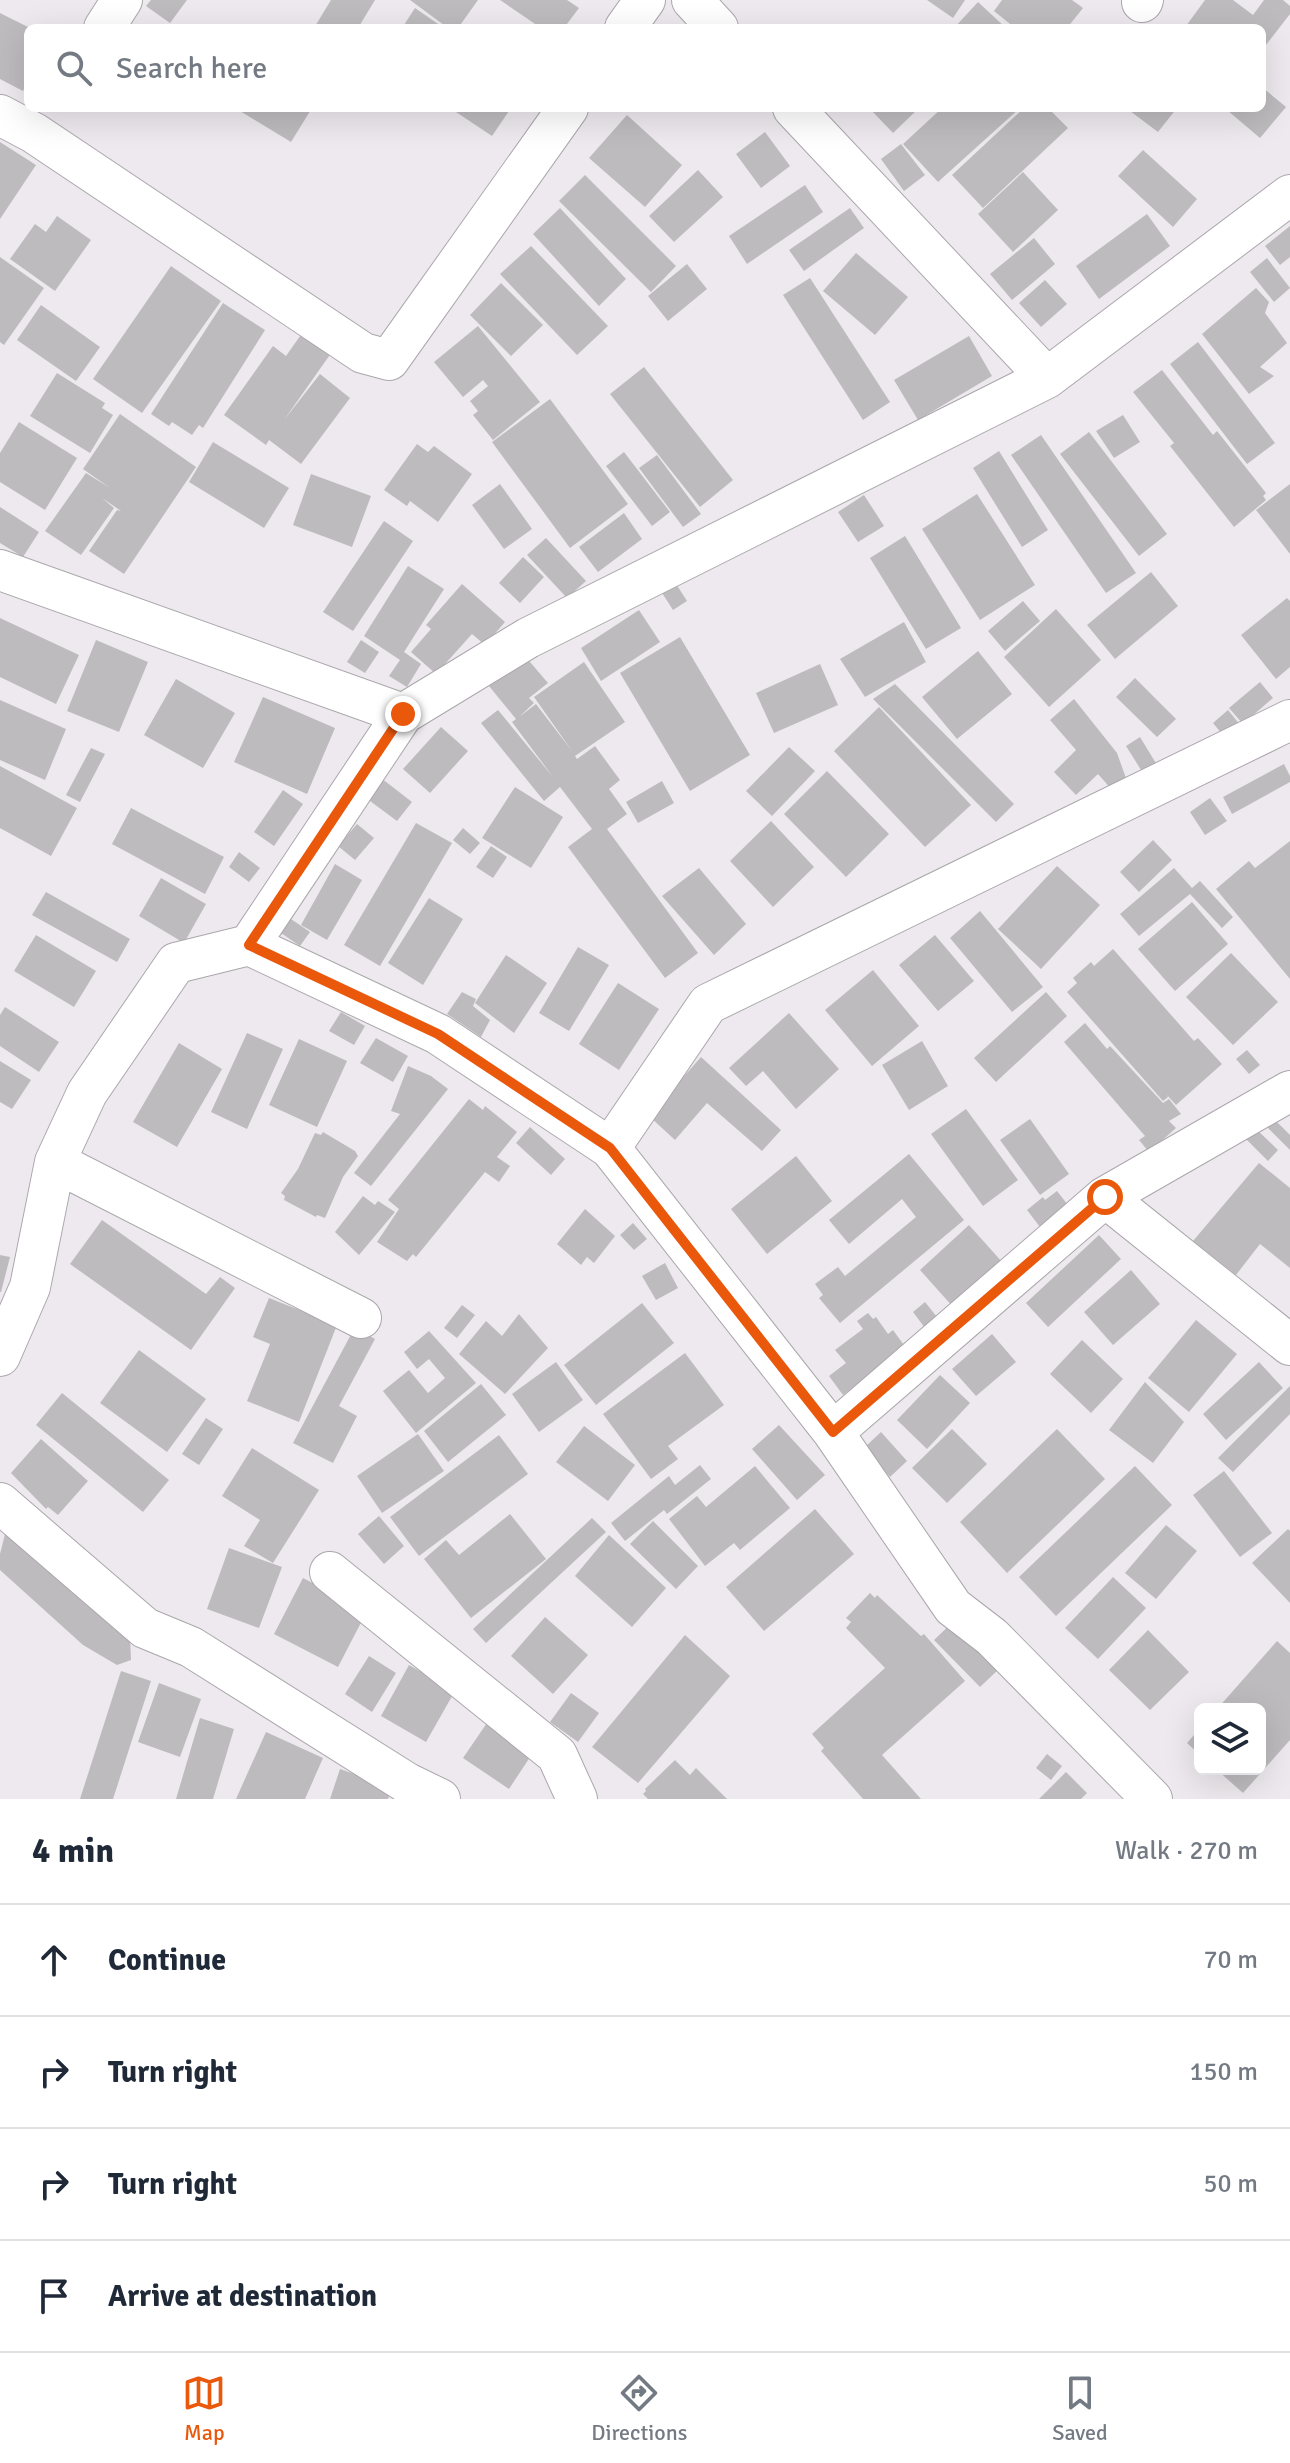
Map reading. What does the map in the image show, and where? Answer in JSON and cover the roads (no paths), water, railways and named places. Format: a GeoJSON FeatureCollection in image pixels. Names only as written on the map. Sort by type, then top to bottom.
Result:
{"type":"FeatureCollection","features":[{"type":"Feature","properties":{"kind":"street"},"geometry":{"type":"LineString","coordinates":[[107,24],[122,0]]}},
{"type":"Feature","properties":{"kind":"street"},"geometry":{"type":"LineString","coordinates":[[628,24],[645,0]]}},
{"type":"Feature","properties":{"kind":"street"},"geometry":{"type":"LineString","coordinates":[[692,0],[714,24]]}},
{"type":"Feature","properties":{"kind":"street"},"geometry":{"type":"LineString","coordinates":[[28,119],[363,353],[389,360],[565,112]]}},
{"type":"Feature","properties":{"kind":"street"},"geometry":{"type":"LineString","coordinates":[[797,112],[1047,378]]}},
{"type":"Feature","properties":{"kind":"street"},"geometry":{"type":"LineString","coordinates":[[249,945],[403,714],[528,638],[1047,378],[1290,195]]}},
{"type":"Feature","properties":{"kind":"street"},"geometry":{"type":"LineString","coordinates":[[0,570],[403,714]]}},
{"type":"Feature","properties":{"kind":"street"},"geometry":{"type":"LineString","coordinates":[[610,1148],[708,1004],[1290,720]]}},
{"type":"Feature","properties":{"kind":"street"},"geometry":{"type":"LineString","coordinates":[[0,1356],[30,1287],[55,1162],[87,1093],[176,963],[249,945],[438,1034],[610,1148],[833,1432],[953,1607],[992,1637],[1152,1799]]}},
{"type":"Feature","properties":{"kind":"street"},"geometry":{"type":"LineString","coordinates":[[833,1432],[1105,1197],[1290,1091]]}},
{"type":"Feature","properties":{"kind":"street"},"geometry":{"type":"LineString","coordinates":[[55,1162],[361,1318]]}},
{"type":"Feature","properties":{"kind":"street"},"geometry":{"type":"LineString","coordinates":[[1105,1197],[1290,1345]]}},
{"type":"Feature","properties":{"kind":"street"},"geometry":{"type":"LineString","coordinates":[[0,1503],[145,1628],[191,1647],[407,1783],[440,1799]]}},
{"type":"Feature","properties":{"kind":"street"},"geometry":{"type":"LineString","coordinates":[[330,1572],[557,1755],[577,1799]]}}]}
